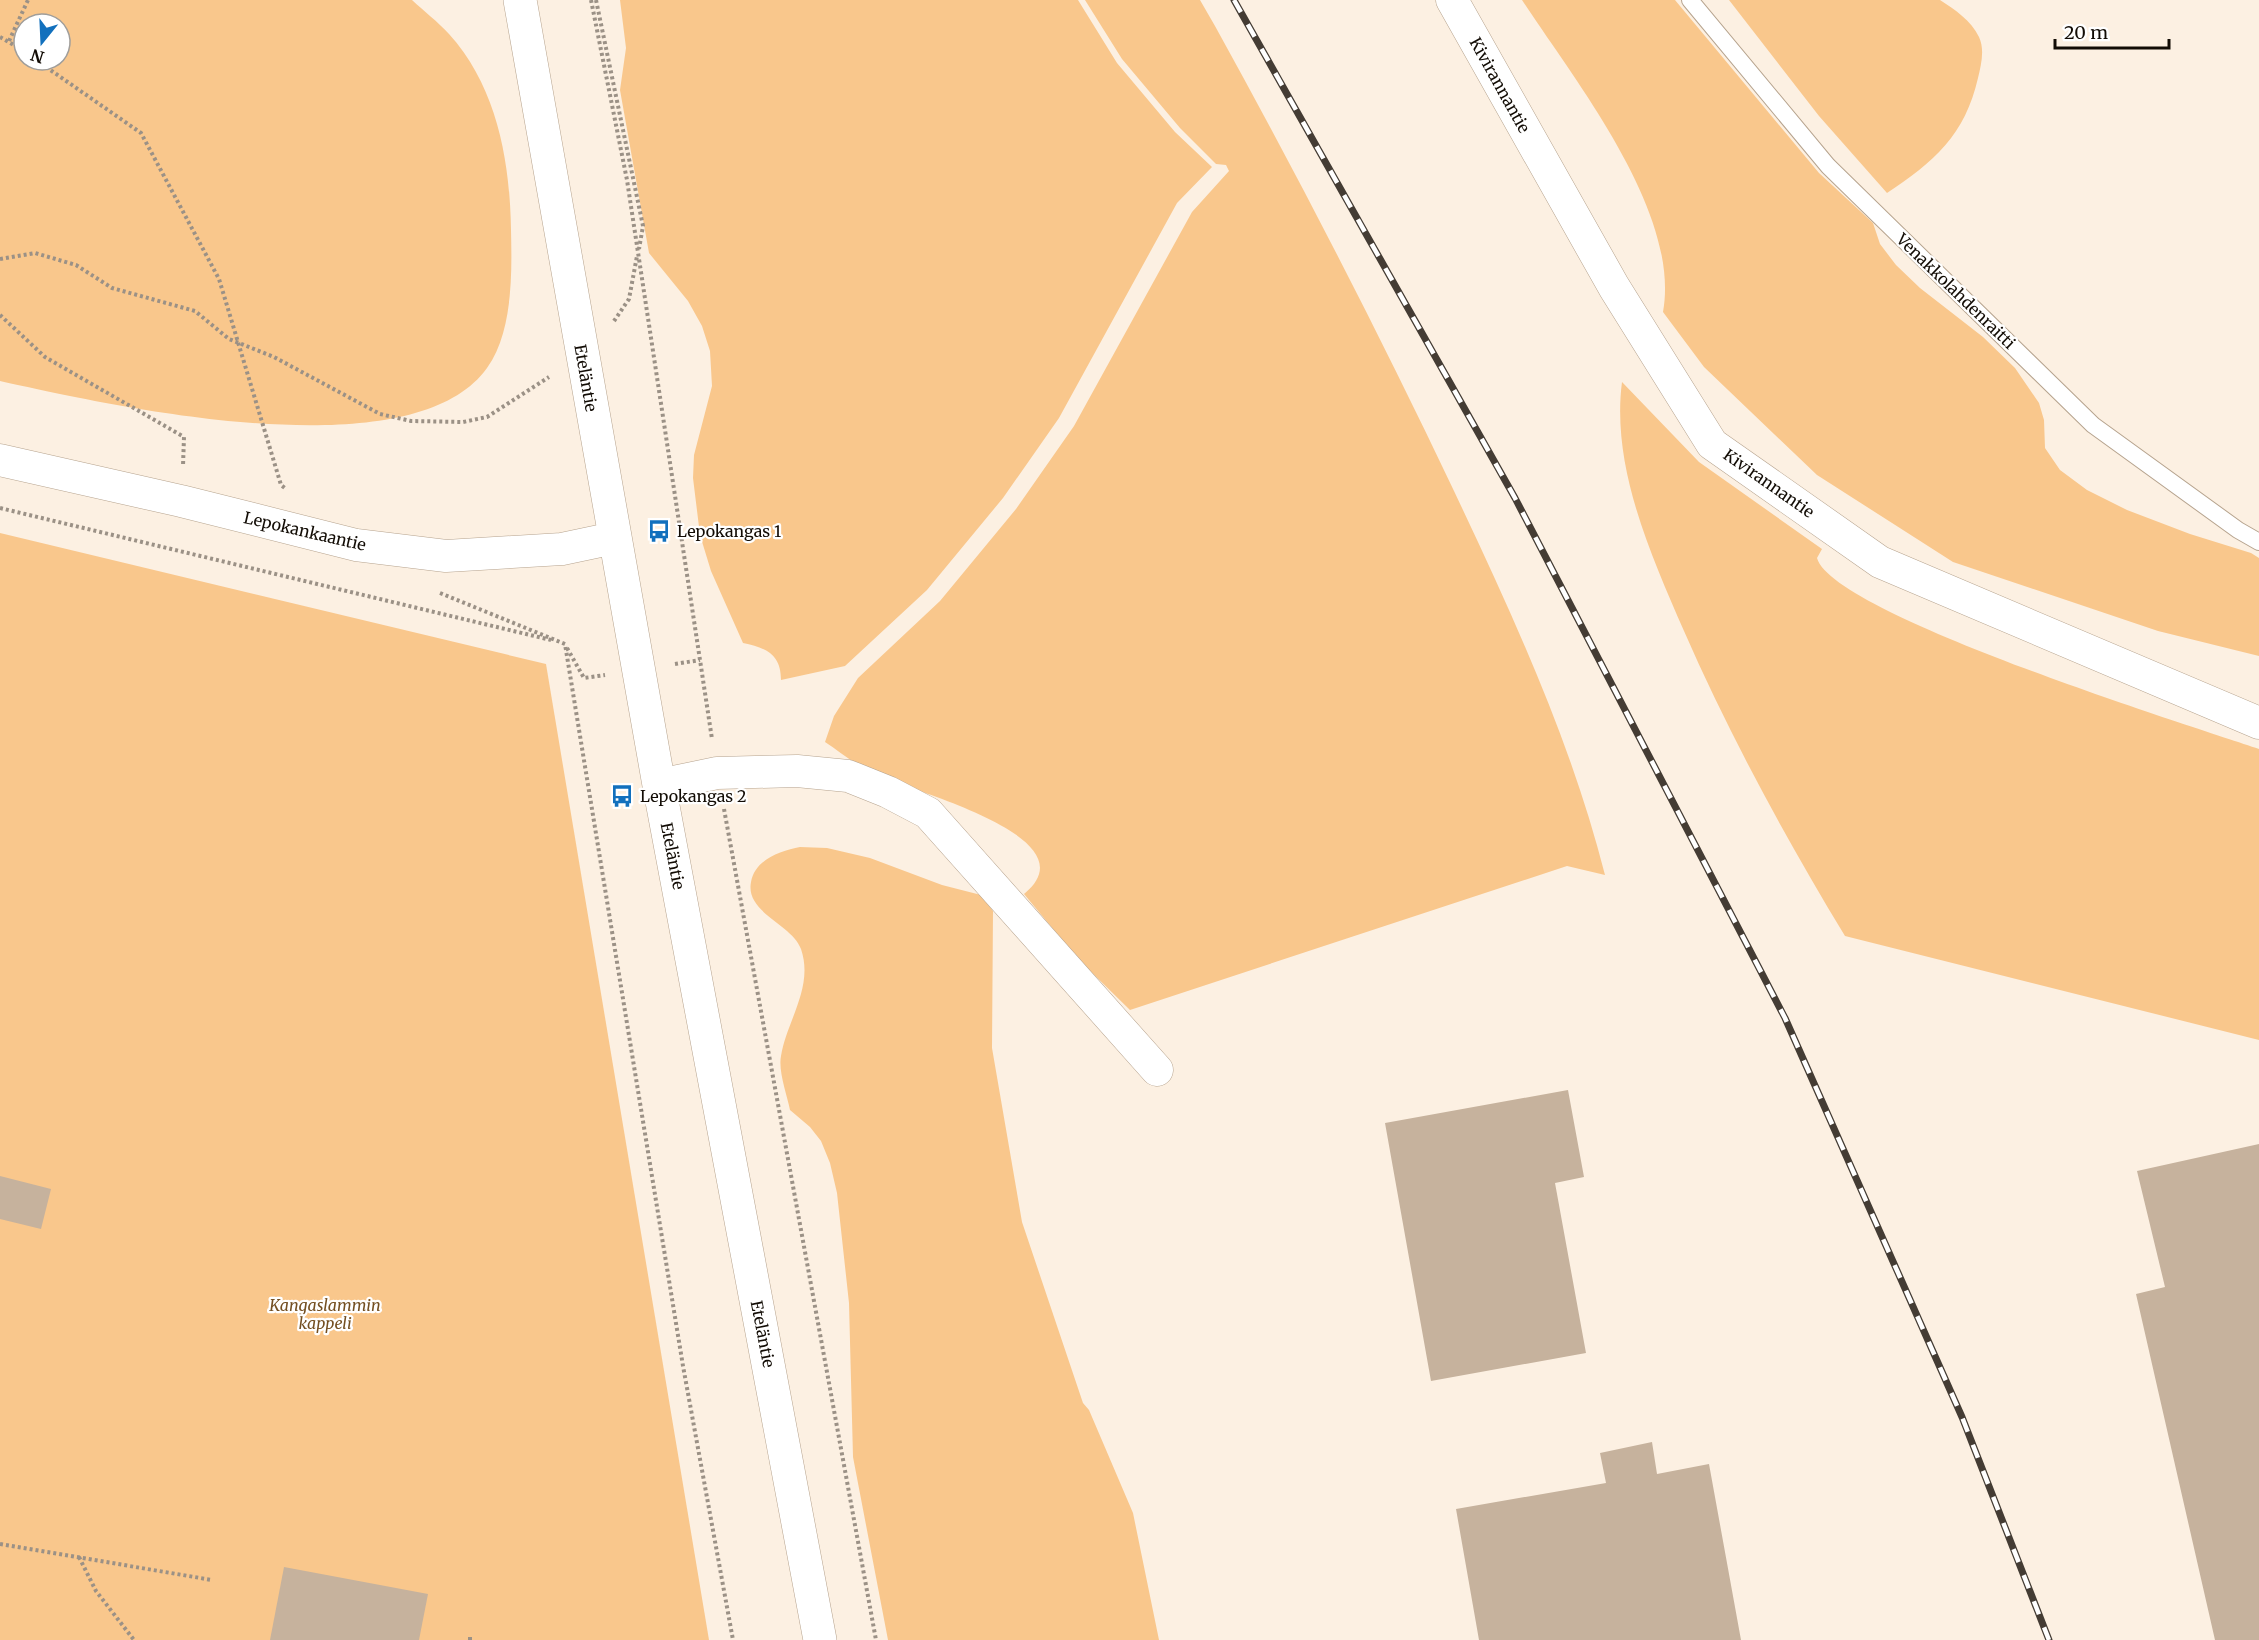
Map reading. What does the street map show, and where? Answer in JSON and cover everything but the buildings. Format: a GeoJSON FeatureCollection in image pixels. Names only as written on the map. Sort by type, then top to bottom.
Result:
{"type":"FeatureCollection","features":[{"type":"Feature","properties":{"kind":"street","name":"Eteläntie"},"geometry":{"type":"LineString","coordinates":[[520,0],[659,785],[820,1640]]}},
{"type":"Feature","properties":{"kind":"street","name":"Kivirannantie"},"geometry":{"type":"LineString","coordinates":[[1452,0],[1614,287],[1712,444],[1880,562],[2259,723]]}},
{"type":"Feature","properties":{"kind":"street","name":"Lepokankaantie"},"geometry":{"type":"LineString","coordinates":[[0,460],[181,501],[356,545],[446,556],[562,549],[614,538]]}},
{"type":"Feature","properties":{"kind":"street"},"geometry":{"type":"LineString","coordinates":[[659,785],[717,773],[797,771],[848,776],[888,792],[928,813],[1157,1070]]}},
{"type":"Feature","properties":{"kind":"lane","name":"Venakkolahdenraitti"},"geometry":{"type":"LineString","coordinates":[[1690,0],[1828,166],[2093,425],[2238,530],[2259,542]]}},
{"type":"Feature","properties":{"kind":"path"},"geometry":{"type":"LineString","coordinates":[[9,41],[28,0]]}},
{"type":"Feature","properties":{"kind":"path"},"geometry":{"type":"LineString","coordinates":[[591,0],[627,180],[717,773],[876,1640]]}},
{"type":"Feature","properties":{"kind":"path"},"geometry":{"type":"LineString","coordinates":[[0,259],[35,253],[76,265],[112,288],[195,311],[229,339],[274,357],[380,414],[411,421],[453,422],[487,417],[546,380],[616,319],[629,299],[643,226],[596,0]]}},
{"type":"Feature","properties":{"kind":"path"},"geometry":{"type":"LineString","coordinates":[[0,37],[12,43]]}},
{"type":"Feature","properties":{"kind":"path"},"geometry":{"type":"LineString","coordinates":[[53,72],[141,133],[219,279],[281,486],[291,493]]}},
{"type":"Feature","properties":{"kind":"path"},"geometry":{"type":"LineString","coordinates":[[0,315],[45,357],[184,437],[181,501]]}},
{"type":"Feature","properties":{"kind":"path"},"geometry":{"type":"LineString","coordinates":[[0,508],[565,644]]}},
{"type":"Feature","properties":{"kind":"path"},"geometry":{"type":"LineString","coordinates":[[434,590],[565,644],[584,678],[700,660]]}},
{"type":"Feature","properties":{"kind":"path"},"geometry":{"type":"LineString","coordinates":[[565,644],[683,1366],[734,1640]]}},
{"type":"Feature","properties":{"kind":"path"},"geometry":{"type":"LineString","coordinates":[[0,1544],[212,1580]]}},
{"type":"Feature","properties":{"kind":"path"},"geometry":{"type":"LineString","coordinates":[[79,1557],[96,1591],[134,1640]]}},
{"type":"Feature","properties":{"kind":"green space"},"geometry":{"type":"Polygon","coordinates":[[[0,0],[412,0],[449,34],[479,77],[489,101],[498,126],[508,178],[511,247],[509,302],[502,337],[487,368],[449,400],[394,418],[328,425],[256,423],[182,415],[49,392],[0,381],[0,0]]]}},
{"type":"Feature","properties":{"kind":"green space"},"geometry":{"type":"Polygon","coordinates":[[[620,0],[1078,0],[1117,63],[1175,132],[1212,167],[1177,203],[1059,418],[1003,498],[927,590],[845,666],[781,680],[778,664],[771,654],[759,647],[743,643],[711,571],[700,535],[693,478],[694,455],[712,386],[710,351],[702,326],[688,301],[649,253],[620,90],[626,48],[620,0]]]}},
{"type":"Feature","properties":{"kind":"green space"},"geometry":{"type":"Polygon","coordinates":[[[1085,0],[1200,0],[1338,256],[1476,538],[1519,632],[1558,728],[1591,825],[1605,875],[1567,866],[1130,1010],[1078,959],[1024,894],[1039,873],[1035,853],[1016,834],[952,803],[871,773],[825,742],[834,716],[858,678],[940,601],[1016,509],[1074,426],[1192,212],[1229,171],[1226,165],[1216,164],[1180,128],[1122,59],[1085,0]]]}},
{"type":"Feature","properties":{"kind":"green space"},"geometry":{"type":"Polygon","coordinates":[[[1522,0],[1675,0],[1819,173],[1873,223],[1880,244],[1896,265],[1920,288],[1983,337],[2015,368],[2039,403],[2044,420],[2045,448],[2060,470],[2087,490],[2127,510],[2190,534],[2251,553],[2259,558],[2259,656],[2158,631],[1953,562],[1817,475],[1704,367],[1663,312],[1664,273],[1656,232],[1640,191],[1595,108],[1522,0]]]}},
{"type":"Feature","properties":{"kind":"green space"},"geometry":{"type":"Polygon","coordinates":[[[1729,0],[1940,0],[1967,20],[1981,42],[1980,68],[1965,116],[1956,131],[1933,158],[1887,193],[1819,116],[1729,0]]]}},
{"type":"Feature","properties":{"kind":"green space"},"geometry":{"type":"Polygon","coordinates":[[[1622,382],[1699,462],[1822,549],[1817,558],[1838,581],[1883,608],[2018,666],[2259,749],[2259,1040],[1845,936],[1739,748],[1659,572],[1636,510],[1628,478],[1622,446],[1620,414],[1622,382]]]}},
{"type":"Feature","properties":{"kind":"green space","name":"Kangaslammin kappeli"},"geometry":{"type":"Polygon","coordinates":[[[0,533],[546,664],[709,1640],[0,1640],[0,533]]]}},
{"type":"Feature","properties":{"kind":"green space"},"geometry":{"type":"Polygon","coordinates":[[[800,847],[827,848],[870,858],[942,885],[981,895],[993,911],[992,1048],[1022,1222],[1083,1403],[1089,1410],[1133,1513],[1159,1640],[888,1640],[853,1457],[849,1303],[837,1193],[830,1163],[821,1141],[810,1127],[790,1110],[780,1062],[802,990],[804,963],[796,940],[762,910],[751,893],[753,874],[763,862],[777,854],[800,847]]]}},
{"type":"Feature","properties":{"kind":"railway"},"geometry":{"type":"LineString","coordinates":[[1234,0],[1515,498],[1785,1018],[1962,1417],[2049,1640]]}},
{"type":"Feature","properties":{"kind":"place","name":"Lepokangas 1"},"geometry":{"type":"Point","coordinates":[659,531]}},
{"type":"Feature","properties":{"kind":"place","name":"Lepokangas 2"},"geometry":{"type":"Point","coordinates":[622,796]}}]}
